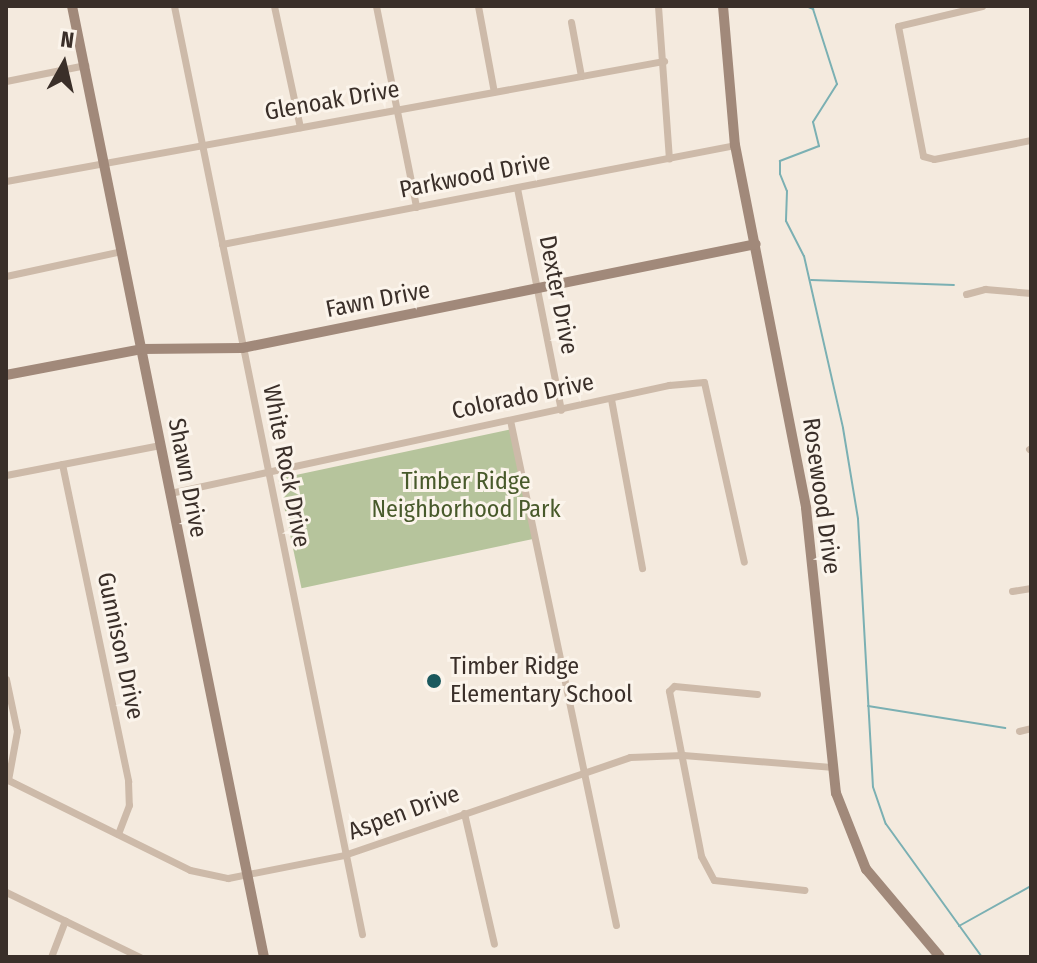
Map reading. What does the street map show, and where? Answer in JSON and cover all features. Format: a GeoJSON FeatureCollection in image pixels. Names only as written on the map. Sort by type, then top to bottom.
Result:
{"type":"FeatureCollection","features":[{"type":"Feature","properties":{"kind":"street","name":"Shawn Drive"},"geometry":{"type":"LineString","coordinates":[[72,6],[264,957]]}},
{"type":"Feature","properties":{"kind":"street","name":"White Rock Drive"},"geometry":{"type":"LineString","coordinates":[[174,6],[362,934]]}},
{"type":"Feature","properties":{"kind":"street"},"geometry":{"type":"LineString","coordinates":[[274,6],[300,127]]}},
{"type":"Feature","properties":{"kind":"street"},"geometry":{"type":"LineString","coordinates":[[376,6],[416,207]]}},
{"type":"Feature","properties":{"kind":"street"},"geometry":{"type":"LineString","coordinates":[[478,6],[494,92]]}},
{"type":"Feature","properties":{"kind":"street"},"geometry":{"type":"LineString","coordinates":[[658,6],[669,159]]}},
{"type":"Feature","properties":{"kind":"street"},"geometry":{"type":"LineString","coordinates":[[982,6],[898,26],[923,156],[934,159],[1031,140]]}},
{"type":"Feature","properties":{"kind":"street","name":"Rosewood Drive"},"geometry":{"type":"LineString","coordinates":[[726,8],[735,145],[806,508],[831,767],[843,821],[866,869],[940,957]]}},
{"type":"Feature","properties":{"kind":"street"},"geometry":{"type":"LineString","coordinates":[[571,22],[581,76]]}},
{"type":"Feature","properties":{"kind":"street","name":"Glenoak Drive"},"geometry":{"type":"LineString","coordinates":[[6,181],[664,61]]}},
{"type":"Feature","properties":{"kind":"street"},"geometry":{"type":"LineString","coordinates":[[6,81],[85,65]]}},
{"type":"Feature","properties":{"kind":"street","name":"Parkwood Drive"},"geometry":{"type":"LineString","coordinates":[[222,244],[735,145]]}},
{"type":"Feature","properties":{"kind":"street","name":"Dexter Drive"},"geometry":{"type":"LineString","coordinates":[[517,188],[561,410]]}},
{"type":"Feature","properties":{"kind":"street","name":"Fawn Drive"},"geometry":{"type":"LineString","coordinates":[[6,375],[142,349],[190,344],[242,348],[756,244]]}},
{"type":"Feature","properties":{"kind":"street"},"geometry":{"type":"LineString","coordinates":[[6,276],[122,251]]}},
{"type":"Feature","properties":{"kind":"street"},"geometry":{"type":"LineString","coordinates":[[966,294],[994,288],[1031,293]]}},
{"type":"Feature","properties":{"kind":"street","name":"Colorado Drive"},"geometry":{"type":"LineString","coordinates":[[170,493],[704,382],[744,562]]}},
{"type":"Feature","properties":{"kind":"street"},"geometry":{"type":"LineString","coordinates":[[611,399],[642,568]]}},
{"type":"Feature","properties":{"kind":"street"},"geometry":{"type":"LineString","coordinates":[[510,420],[616,925]]}},
{"type":"Feature","properties":{"kind":"street"},"geometry":{"type":"LineString","coordinates":[[6,475],[160,445]]}},
{"type":"Feature","properties":{"kind":"street","name":"Gunnison Drive"},"geometry":{"type":"LineString","coordinates":[[62,464],[128,781],[129,805],[118,834]]}},
{"type":"Feature","properties":{"kind":"street"},"geometry":{"type":"LineString","coordinates":[[1012,591],[1031,588]]}},
{"type":"Feature","properties":{"kind":"street"},"geometry":{"type":"LineString","coordinates":[[6,679],[17,731],[7,779]]}},
{"type":"Feature","properties":{"kind":"street"},"geometry":{"type":"LineString","coordinates":[[757,694],[674,686],[669,691],[706,874],[714,880],[804,890]]}},
{"type":"Feature","properties":{"kind":"street"},"geometry":{"type":"LineString","coordinates":[[1019,731],[1031,728]]}},
{"type":"Feature","properties":{"kind":"street","name":"Aspen Drive"},"geometry":{"type":"LineString","coordinates":[[7,779],[203,875],[248,875],[344,855],[630,757],[683,755],[813,770],[831,767]]}},
{"type":"Feature","properties":{"kind":"street"},"geometry":{"type":"LineString","coordinates":[[464,813],[494,944]]}},
{"type":"Feature","properties":{"kind":"street"},"geometry":{"type":"LineString","coordinates":[[6,892],[140,957]]}},
{"type":"Feature","properties":{"kind":"street"},"geometry":{"type":"LineString","coordinates":[[51,957],[65,921]]}},
{"type":"Feature","properties":{"kind":"green space","name":"Timber Ridge Neighborhood Park"},"geometry":{"type":"Polygon","coordinates":[[[512,429],[535,539],[302,588],[278,479],[512,429]]]}},
{"type":"Feature","properties":{"kind":"waterway"},"geometry":{"type":"LineString","coordinates":[[806,6],[813,9],[837,84],[813,122],[819,146],[780,161],[780,174],[787,191],[786,221],[804,256],[843,428],[858,519],[873,787],[886,824],[982,957]]}},
{"type":"Feature","properties":{"kind":"waterway"},"geometry":{"type":"LineString","coordinates":[[811,280],[954,285]]}},
{"type":"Feature","properties":{"kind":"waterway"},"geometry":{"type":"LineString","coordinates":[[868,706],[1005,728]]}},
{"type":"Feature","properties":{"kind":"waterway"},"geometry":{"type":"LineString","coordinates":[[959,926],[1031,886]]}},
{"type":"Feature","properties":{"kind":"place","name":"Timber Ridge Elementary School"},"geometry":{"type":"Point","coordinates":[434,681]}}]}
